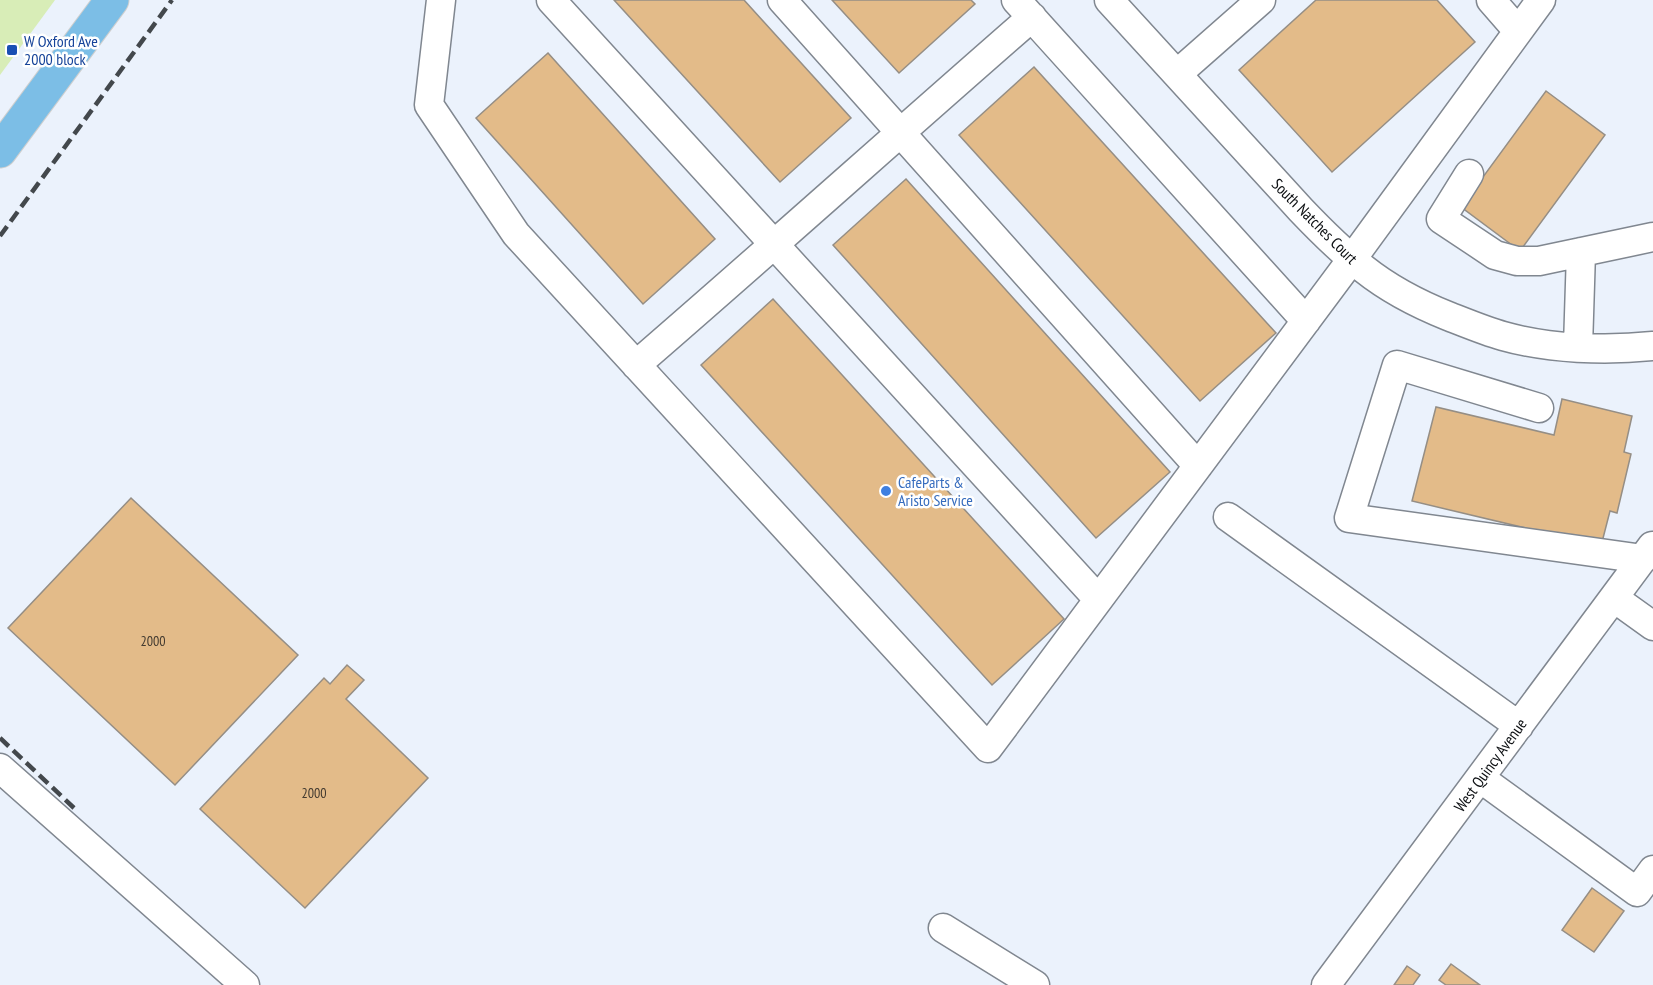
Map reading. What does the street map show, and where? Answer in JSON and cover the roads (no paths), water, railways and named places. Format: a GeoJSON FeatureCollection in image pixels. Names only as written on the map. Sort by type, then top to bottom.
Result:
{"type":"FeatureCollection","features":[{"type":"Feature","properties":{"kind":"main road"},"geometry":{"type":"LineString","coordinates":[[0,151],[112,0]]}},
{"type":"Feature","properties":{"kind":"street"},"geometry":{"type":"LineString","coordinates":[[441,0],[429,105],[516,234],[988,748],[1352,259],[1541,0]]}},
{"type":"Feature","properties":{"kind":"street"},"geometry":{"type":"LineString","coordinates":[[551,0],[1098,599]]}},
{"type":"Feature","properties":{"kind":"street"},"geometry":{"type":"LineString","coordinates":[[782,0],[1198,466]]}},
{"type":"Feature","properties":{"kind":"street","name":"South Natches Court"},"geometry":{"type":"LineString","coordinates":[[1109,0],[1334,244],[1365,270],[1397,291],[1429,308],[1505,337],[1558,346],[1625,349],[1653,346]]}},
{"type":"Feature","properties":{"kind":"street"},"geometry":{"type":"LineString","coordinates":[[1177,74],[1261,0]]}},
{"type":"Feature","properties":{"kind":"street"},"geometry":{"type":"LineString","coordinates":[[1491,0],[1518,32]]}},
{"type":"Feature","properties":{"kind":"street"},"geometry":{"type":"LineString","coordinates":[[636,365],[775,245],[900,132],[1024,9],[1306,321]]}},
{"type":"Feature","properties":{"kind":"street"},"geometry":{"type":"LineString","coordinates":[[1469,174],[1441,219],[1495,255],[1517,261],[1539,261],[1653,237]]}},
{"type":"Feature","properties":{"kind":"street"},"geometry":{"type":"LineString","coordinates":[[1578,347],[1581,252]]}},
{"type":"Feature","properties":{"kind":"street"},"geometry":{"type":"LineString","coordinates":[[1539,408],[1397,365],[1349,518],[1648,552]]}},
{"type":"Feature","properties":{"kind":"street"},"geometry":{"type":"LineString","coordinates":[[1228,517],[1518,726]]}},
{"type":"Feature","properties":{"kind":"street","name":"West Quincy Avenue"},"geometry":{"type":"LineString","coordinates":[[1326,985],[1648,552]]}},
{"type":"Feature","properties":{"kind":"street"},"geometry":{"type":"LineString","coordinates":[[1614,598],[1653,627]]}},
{"type":"Feature","properties":{"kind":"street"},"geometry":{"type":"LineString","coordinates":[[0,768],[245,985]]}},
{"type":"Feature","properties":{"kind":"street"},"geometry":{"type":"LineString","coordinates":[[1480,778],[1637,892],[1653,870]]}},
{"type":"Feature","properties":{"kind":"street"},"geometry":{"type":"LineString","coordinates":[[943,928],[1035,985]]}},
{"type":"Feature","properties":{"kind":"railway"},"geometry":{"type":"LineString","coordinates":[[0,236],[172,0]]}},
{"type":"Feature","properties":{"kind":"railway"},"geometry":{"type":"LineString","coordinates":[[0,738],[74,808]]}},
{"type":"Feature","properties":{"kind":"place","name":"W Oxford Ave 2000 block"},"geometry":{"type":"Point","coordinates":[12,50]}},
{"type":"Feature","properties":{"kind":"place","name":"CafeParts & Aristo Service"},"geometry":{"type":"Point","coordinates":[886,491]}}]}
